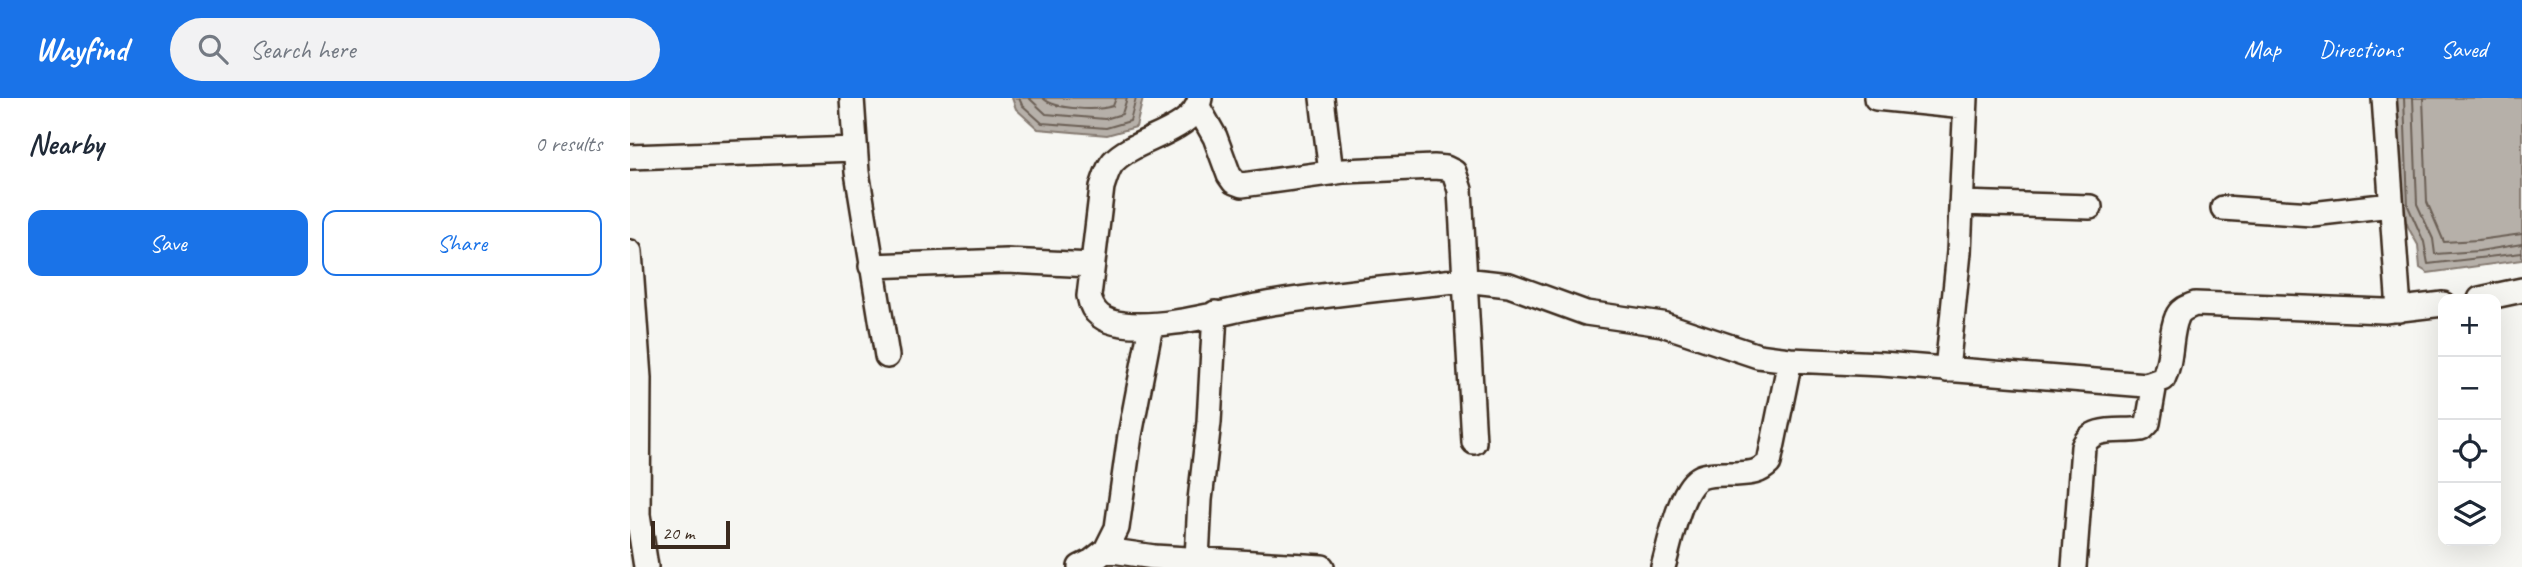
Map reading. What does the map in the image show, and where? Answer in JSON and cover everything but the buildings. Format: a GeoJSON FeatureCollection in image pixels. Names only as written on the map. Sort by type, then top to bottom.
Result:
{"type":"FeatureCollection","features":[{"type":"Feature","properties":{"kind":"street"},"geometry":{"type":"LineString","coordinates":[[852,98],[855,149],[887,356]]}},
{"type":"Feature","properties":{"kind":"street"},"geometry":{"type":"LineString","coordinates":[[1322,98],[1331,173]]}},
{"type":"Feature","properties":{"kind":"street"},"geometry":{"type":"LineString","coordinates":[[1875,98],[1966,103],[1961,203],[1947,370]]}},
{"type":"Feature","properties":{"kind":"street"},"geometry":{"type":"LineString","coordinates":[[2384,98],[2399,310]]}},
{"type":"Feature","properties":{"kind":"street"},"geometry":{"type":"LineString","coordinates":[[1199,102],[1234,182],[1242,184],[1331,173],[1434,167],[1454,172],[1460,190],[1474,442]]}},
{"type":"Feature","properties":{"kind":"street"},"geometry":{"type":"LineString","coordinates":[[1199,102],[1192,115],[1128,150],[1113,162],[1102,187],[1089,296],[1093,311],[1100,317],[1121,324],[1151,325],[1324,295],[1464,280],[1508,285],[1586,313],[1662,324],[1758,356],[2146,385],[2163,379],[2168,369],[2177,316],[2183,309],[2195,304],[2399,310],[2438,305]]}},
{"type":"Feature","properties":{"kind":"street"},"geometry":{"type":"LineString","coordinates":[[630,157],[855,149]]}},
{"type":"Feature","properties":{"kind":"street"},"geometry":{"type":"LineString","coordinates":[[1961,203],[2090,207]]}},
{"type":"Feature","properties":{"kind":"street"},"geometry":{"type":"LineString","coordinates":[[2223,208],[2312,214],[2391,205]]}},
{"type":"Feature","properties":{"kind":"street"},"geometry":{"type":"LineString","coordinates":[[630,253],[638,515],[646,567]]}},
{"type":"Feature","properties":{"kind":"street"},"geometry":{"type":"LineString","coordinates":[[871,266],[1007,261],[1092,265]]}},
{"type":"Feature","properties":{"kind":"street"},"geometry":{"type":"LineString","coordinates":[[2501,294],[2522,290]]}},
{"type":"Feature","properties":{"kind":"street"},"geometry":{"type":"LineString","coordinates":[[1197,559],[1215,313]]}},
{"type":"Feature","properties":{"kind":"street"},"geometry":{"type":"LineString","coordinates":[[1080,567],[1106,550],[1117,528],[1130,435],[1151,325]]}},
{"type":"Feature","properties":{"kind":"street"},"geometry":{"type":"LineString","coordinates":[[1663,567],[1683,497],[1690,485],[1699,478],[1710,475],[1754,473],[1769,463],[1790,360]]}},
{"type":"Feature","properties":{"kind":"street"},"geometry":{"type":"LineString","coordinates":[[2074,567],[2083,447],[2086,439],[2091,434],[2100,432],[2142,429],[2148,423],[2155,383]]}},
{"type":"Feature","properties":{"kind":"street"},"geometry":{"type":"LineString","coordinates":[[1106,550],[1154,558],[1322,567]]}},
{"type":"Feature","properties":{"kind":"water"},"geometry":{"type":"Polygon","coordinates":[[[1012,98],[1143,98],[1136,127],[1107,135],[1038,129],[1016,109],[1012,98]]]}},
{"type":"Feature","properties":{"kind":"water"},"geometry":{"type":"Polygon","coordinates":[[[2397,98],[2522,98],[2522,260],[2428,273],[2420,268],[2418,245],[2401,208],[2397,98]]]}}]}
